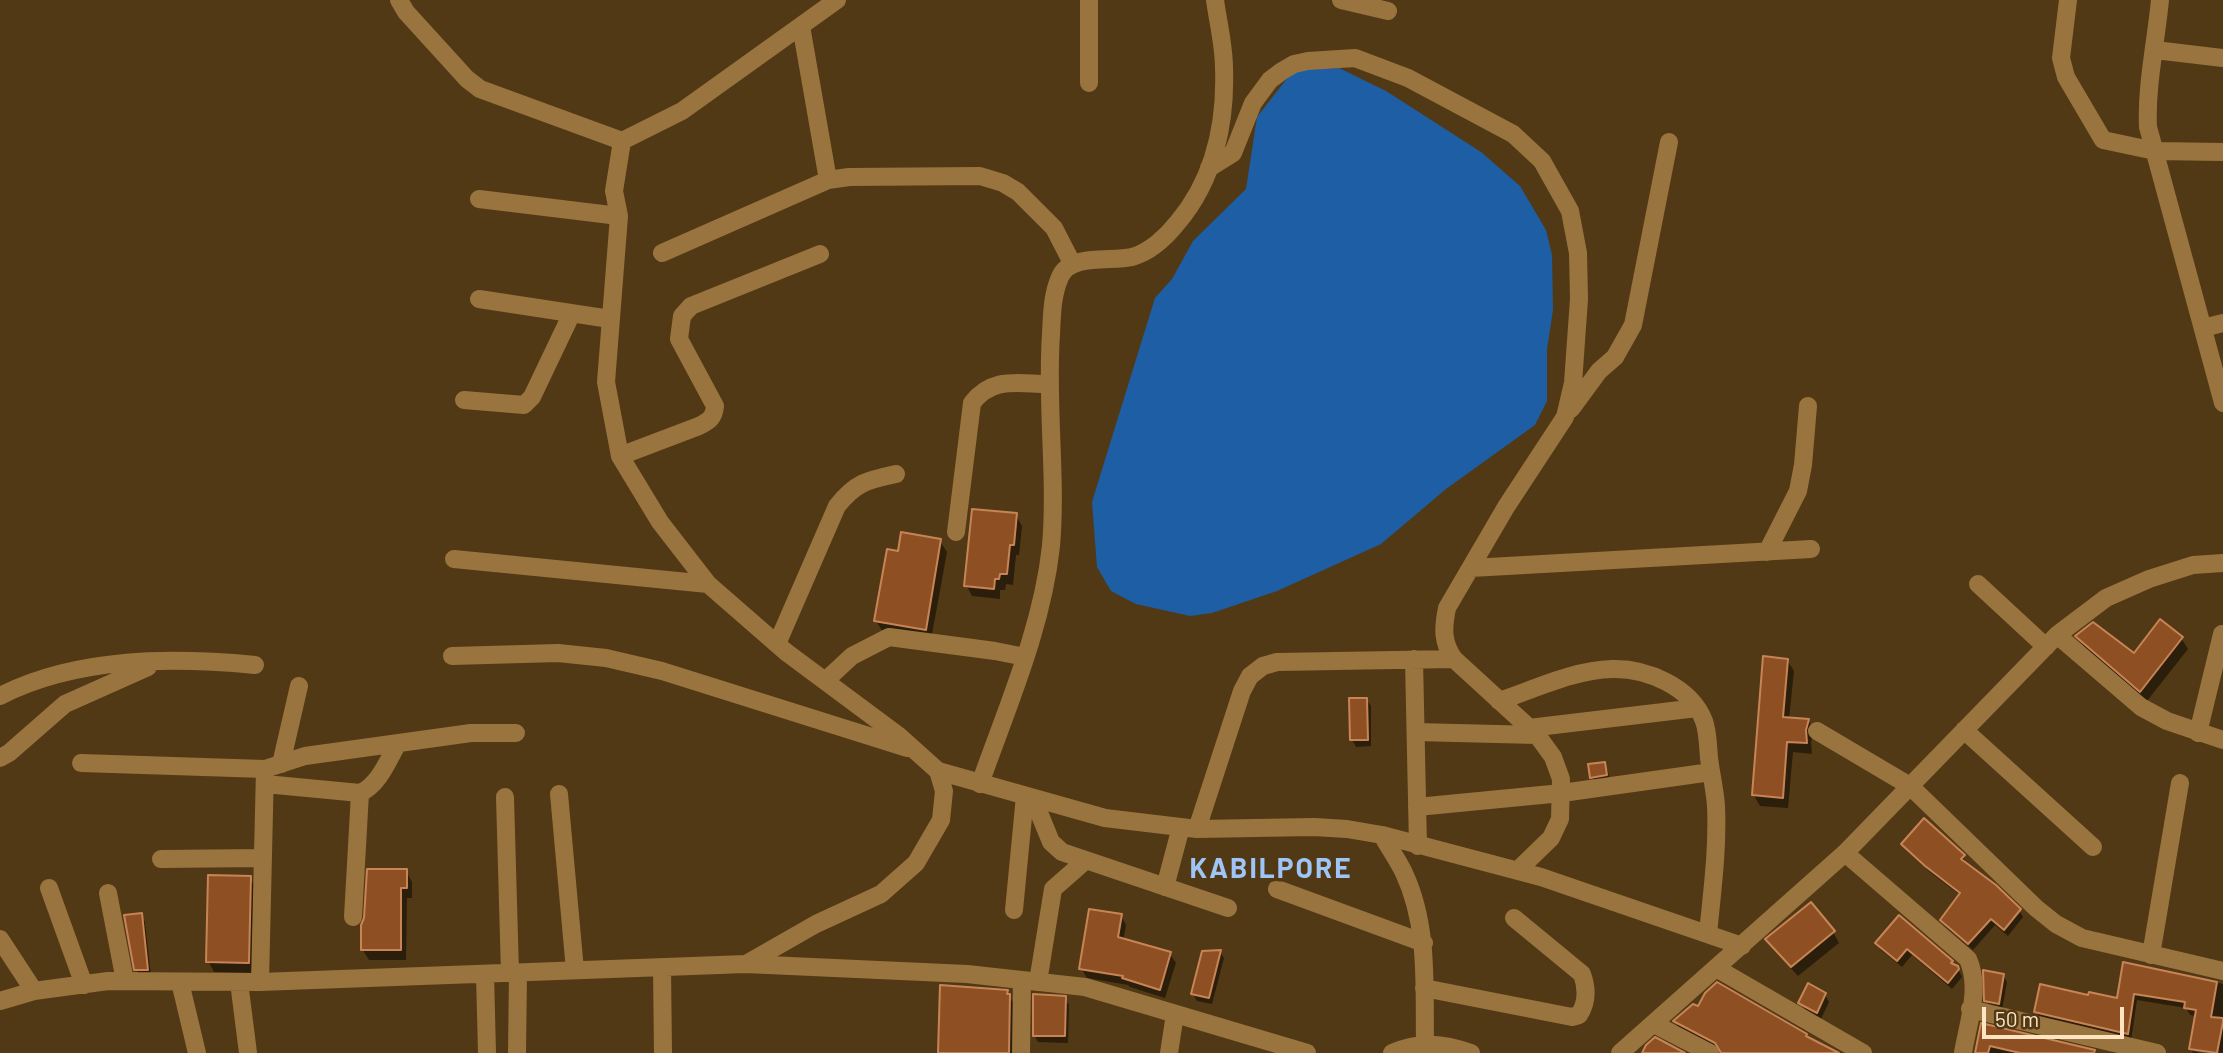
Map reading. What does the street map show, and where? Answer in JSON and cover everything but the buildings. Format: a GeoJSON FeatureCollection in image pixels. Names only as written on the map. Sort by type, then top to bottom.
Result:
{"type":"FeatureCollection","features":[{"type":"Feature","properties":{"kind":"street"},"geometry":{"type":"LineString","coordinates":[[399,0],[406,12],[467,79],[480,89],[622,141],[682,111],[837,0]]}},
{"type":"Feature","properties":{"kind":"street"},"geometry":{"type":"LineString","coordinates":[[1089,0],[1089,83]]}},
{"type":"Feature","properties":{"kind":"street"},"geometry":{"type":"LineString","coordinates":[[980,784],[1043,598],[1051,544],[1049,384],[1054,293],[1061,274],[1072,263],[1134,256],[1168,233],[1186,212],[1209,168],[1222,122],[1224,67],[1215,0]]}},
{"type":"Feature","properties":{"kind":"street"},"geometry":{"type":"LineString","coordinates":[[1341,0],[1388,11]]}},
{"type":"Feature","properties":{"kind":"street"},"geometry":{"type":"LineString","coordinates":[[2068,0],[2062,58],[2067,76],[2104,140],[2155,151],[2223,152]]}},
{"type":"Feature","properties":{"kind":"street"},"geometry":{"type":"LineString","coordinates":[[2160,0],[2147,103],[2148,127],[2223,401]]}},
{"type":"Feature","properties":{"kind":"street"},"geometry":{"type":"LineString","coordinates":[[801,26],[828,180]]}},
{"type":"Feature","properties":{"kind":"street"},"geometry":{"type":"LineString","coordinates":[[2155,50],[2223,58]]}},
{"type":"Feature","properties":{"kind":"street"},"geometry":{"type":"LineString","coordinates":[[1209,168],[1233,153],[1254,103],[1270,80],[1294,64],[1308,61],[1345,58],[1364,60],[1408,78],[1513,134],[1542,161],[1570,211],[1578,253],[1579,299],[1575,363],[1565,417]]}},
{"type":"Feature","properties":{"kind":"street"},"geometry":{"type":"LineString","coordinates":[[622,141],[614,191],[619,216],[606,382],[620,456],[660,522],[708,584],[777,644],[938,771],[1105,818],[1189,828],[1314,827],[1382,835],[1541,877],[1742,946]]}},
{"type":"Feature","properties":{"kind":"street"},"geometry":{"type":"LineString","coordinates":[[1517,871],[1551,838],[1560,819],[1561,779],[1553,757],[1533,732],[1454,659],[1445,646],[1443,628],[1447,608],[1506,507],[1565,417],[1585,388],[1615,357],[1633,325],[1669,142]]}},
{"type":"Feature","properties":{"kind":"street"},"geometry":{"type":"LineString","coordinates":[[662,253],[828,180],[849,177],[980,176],[1003,183],[1018,192],[1054,228],[1072,263]]}},
{"type":"Feature","properties":{"kind":"street"},"geometry":{"type":"LineString","coordinates":[[479,199],[619,216]]}},
{"type":"Feature","properties":{"kind":"street"},"geometry":{"type":"LineString","coordinates":[[620,456],[710,420],[714,413],[715,407],[679,338],[682,316],[691,306],[820,254]]}},
{"type":"Feature","properties":{"kind":"street"},"geometry":{"type":"LineString","coordinates":[[478,299],[610,319]]}},
{"type":"Feature","properties":{"kind":"street"},"geometry":{"type":"LineString","coordinates":[[464,400],[524,405],[532,397],[572,313]]}},
{"type":"Feature","properties":{"kind":"street"},"geometry":{"type":"LineString","coordinates":[[2203,328],[2223,323]]}},
{"type":"Feature","properties":{"kind":"street"},"geometry":{"type":"LineString","coordinates":[[956,532],[972,403],[981,391],[990,386],[1049,384]]}},
{"type":"Feature","properties":{"kind":"street"},"geometry":{"type":"LineString","coordinates":[[1767,552],[1798,491],[1808,407]]}},
{"type":"Feature","properties":{"kind":"street"},"geometry":{"type":"LineString","coordinates":[[777,644],[837,506],[861,483],[896,474]]}},
{"type":"Feature","properties":{"kind":"street"},"geometry":{"type":"LineString","coordinates":[[1471,568],[1811,549]]}},
{"type":"Feature","properties":{"kind":"street"},"geometry":{"type":"LineString","coordinates":[[454,559],[708,584]]}},
{"type":"Feature","properties":{"kind":"street"},"geometry":{"type":"LineString","coordinates":[[1620,1053],[1845,853],[2051,641],[2106,598],[2149,579],[2193,565],[2223,563]]}},
{"type":"Feature","properties":{"kind":"street"},"geometry":{"type":"LineString","coordinates":[[1978,584],[2141,708],[2167,721],[2223,740]]}},
{"type":"Feature","properties":{"kind":"street"},"geometry":{"type":"LineString","coordinates":[[2198,733],[2222,634]]}},
{"type":"Feature","properties":{"kind":"street"},"geometry":{"type":"LineString","coordinates":[[825,681],[852,656],[889,637],[995,650],[1025,657]]}},
{"type":"Feature","properties":{"kind":"street"},"geometry":{"type":"LineString","coordinates":[[452,656],[558,653],[606,658],[662,671],[915,751]]}},
{"type":"Feature","properties":{"kind":"street"},"geometry":{"type":"LineString","coordinates":[[1415,659],[1418,846]]}},
{"type":"Feature","properties":{"kind":"street"},"geometry":{"type":"LineString","coordinates":[[1164,887],[1237,702],[1250,676],[1263,666],[1277,662],[1454,659]]}},
{"type":"Feature","properties":{"kind":"street"},"geometry":{"type":"LineString","coordinates":[[0,696],[22,685],[63,671],[205,660],[255,665]]}},
{"type":"Feature","properties":{"kind":"street"},"geometry":{"type":"LineString","coordinates":[[0,758],[65,704],[160,662]]}},
{"type":"Feature","properties":{"kind":"street"},"geometry":{"type":"LineString","coordinates":[[1499,701],[1574,675],[1611,669],[1639,671],[1663,680],[1697,708],[1705,723],[1716,805],[1716,839],[1708,934]]}},
{"type":"Feature","properties":{"kind":"street"},"geometry":{"type":"LineString","coordinates":[[260,982],[263,858],[270,772],[299,686]]}},
{"type":"Feature","properties":{"kind":"street"},"geometry":{"type":"LineString","coordinates":[[1416,732],[1533,732],[1697,708]]}},
{"type":"Feature","properties":{"kind":"street"},"geometry":{"type":"LineString","coordinates":[[1964,730],[2093,847]]}},
{"type":"Feature","properties":{"kind":"street"},"geometry":{"type":"LineString","coordinates":[[1817,731],[1910,786],[2036,908],[2056,923],[2082,938],[2223,971]]}},
{"type":"Feature","properties":{"kind":"street"},"geometry":{"type":"LineString","coordinates":[[270,772],[305,755],[471,733],[516,733]]}},
{"type":"Feature","properties":{"kind":"street"},"geometry":{"type":"LineString","coordinates":[[81,763],[270,772],[360,793],[375,783],[398,743]]}},
{"type":"Feature","properties":{"kind":"street"},"geometry":{"type":"LineString","coordinates":[[746,964],[816,924],[881,894],[916,863],[941,820],[944,791],[938,771]]}},
{"type":"Feature","properties":{"kind":"street"},"geometry":{"type":"LineString","coordinates":[[1417,807],[1562,793],[1711,772]]}},
{"type":"Feature","properties":{"kind":"street"},"geometry":{"type":"LineString","coordinates":[[2151,955],[2180,783]]}},
{"type":"Feature","properties":{"kind":"street"},"geometry":{"type":"LineString","coordinates":[[353,917],[360,793]]}},
{"type":"Feature","properties":{"kind":"street"},"geometry":{"type":"LineString","coordinates":[[559,794],[575,970]]}},
{"type":"Feature","properties":{"kind":"street"},"geometry":{"type":"LineString","coordinates":[[505,797],[517,1053]]}},
{"type":"Feature","properties":{"kind":"street"},"geometry":{"type":"LineString","coordinates":[[1029,797],[1051,842],[1062,852],[1228,908]]}},
{"type":"Feature","properties":{"kind":"street"},"geometry":{"type":"LineString","coordinates":[[1014,910],[1029,797]]}},
{"type":"Feature","properties":{"kind":"street"},"geometry":{"type":"LineString","coordinates":[[1382,835],[1404,873],[1416,905],[1424,943],[1425,1044]]}},
{"type":"Feature","properties":{"kind":"street"},"geometry":{"type":"LineString","coordinates":[[1845,853],[1968,959],[1974,971],[1975,984],[1963,1053]]}},
{"type":"Feature","properties":{"kind":"street"},"geometry":{"type":"LineString","coordinates":[[161,859],[263,858]]}},
{"type":"Feature","properties":{"kind":"street"},"geometry":{"type":"LineString","coordinates":[[1021,1053],[1030,981],[1054,889],[1086,860]]}},
{"type":"Feature","properties":{"kind":"street"},"geometry":{"type":"LineString","coordinates":[[49,888],[83,985]]}},
{"type":"Feature","properties":{"kind":"street"},"geometry":{"type":"LineString","coordinates":[[1277,889],[1424,943]]}},
{"type":"Feature","properties":{"kind":"street"},"geometry":{"type":"LineString","coordinates":[[108,893],[125,981]]}},
{"type":"Feature","properties":{"kind":"street"},"geometry":{"type":"LineString","coordinates":[[1424,988],[1572,1017],[1579,1015],[1585,1007],[1586,984],[1582,974],[1514,918]]}},
{"type":"Feature","properties":{"kind":"street"},"geometry":{"type":"LineString","coordinates":[[0,939],[34,991]]}},
{"type":"Feature","properties":{"kind":"street"},"geometry":{"type":"LineString","coordinates":[[0,1001],[34,991],[125,981],[260,982],[746,964],[967,974],[1085,987],[1307,1053]]}},
{"type":"Feature","properties":{"kind":"street"},"geometry":{"type":"LineString","coordinates":[[662,968],[663,1053]]}},
{"type":"Feature","properties":{"kind":"street"},"geometry":{"type":"LineString","coordinates":[[1716,968],[1863,1053]]}},
{"type":"Feature","properties":{"kind":"street"},"geometry":{"type":"LineString","coordinates":[[485,974],[486,1053]]}},
{"type":"Feature","properties":{"kind":"street"},"geometry":{"type":"LineString","coordinates":[[180,982],[197,1053]]}},
{"type":"Feature","properties":{"kind":"street"},"geometry":{"type":"LineString","coordinates":[[239,982],[248,1053]]}},
{"type":"Feature","properties":{"kind":"street"},"geometry":{"type":"LineString","coordinates":[[1970,1009],[2157,1053]]}},
{"type":"Feature","properties":{"kind":"street"},"geometry":{"type":"LineString","coordinates":[[1169,1053],[1175,1014]]}},
{"type":"Feature","properties":{"kind":"street"},"geometry":{"type":"LineString","coordinates":[[1654,1024],[1710,1053]]}},
{"type":"Feature","properties":{"kind":"street"},"geometry":{"type":"LineString","coordinates":[[1392,1053],[1425,1044],[1446,1045],[1471,1053]]}},
{"type":"Feature","properties":{"kind":"water"},"geometry":{"type":"Polygon","coordinates":[[[1339,68],[1386,91],[1481,152],[1520,186],[1546,230],[1552,255],[1553,310],[1547,349],[1547,401],[1535,425],[1446,489],[1381,544],[1277,591],[1212,613],[1190,616],[1136,604],[1111,591],[1097,567],[1092,502],[1155,298],[1172,279],[1193,241],[1246,189],[1257,117],[1289,76],[1300,70],[1339,68]]]}},
{"type":"Feature","properties":{"kind":"district","name":"KABILPORE"},"geometry":{"type":"Point","coordinates":[1271,869]}}]}
